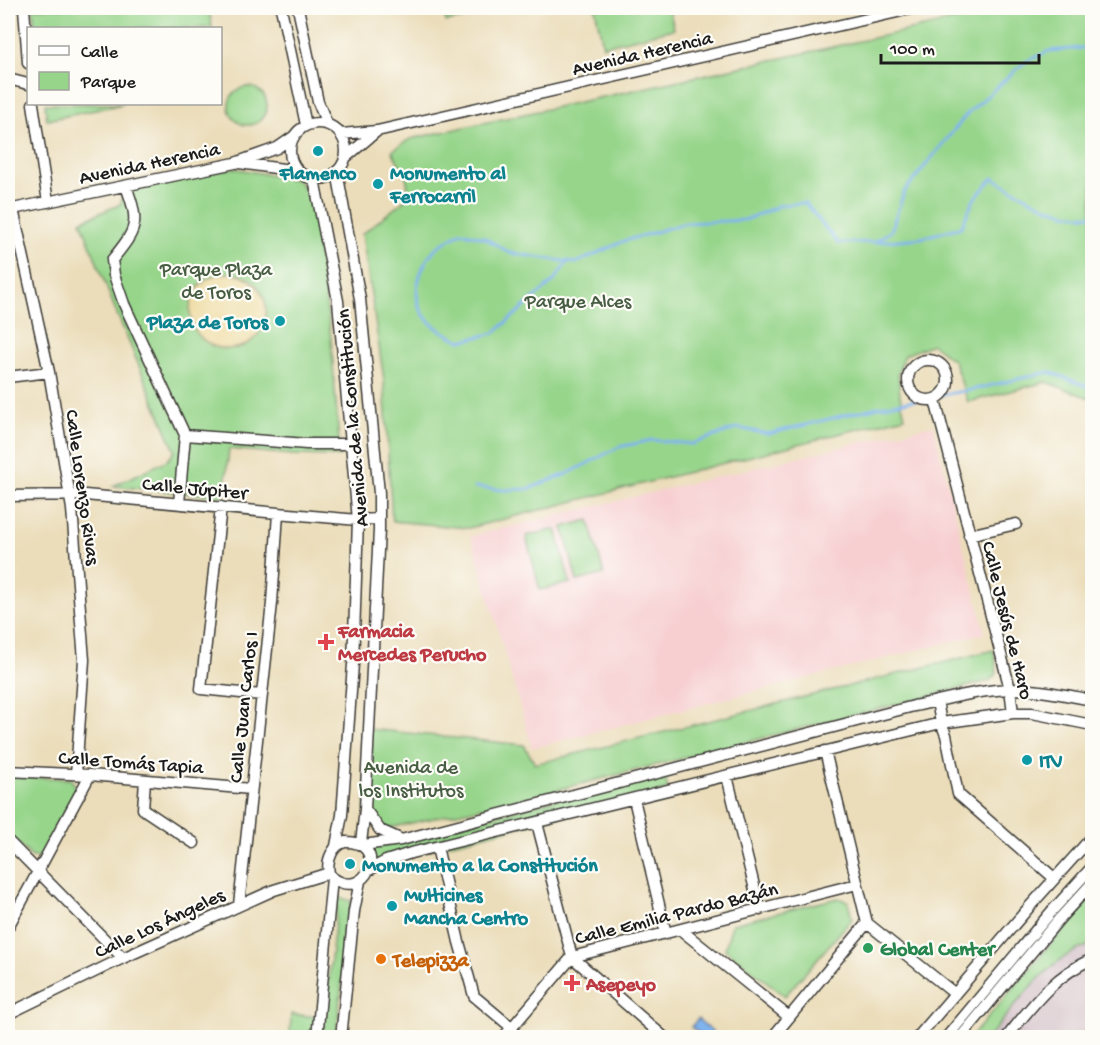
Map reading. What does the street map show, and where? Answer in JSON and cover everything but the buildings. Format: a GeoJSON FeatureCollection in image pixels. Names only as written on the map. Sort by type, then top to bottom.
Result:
{"type":"FeatureCollection","features":[{"type":"Feature","properties":{"kind":"street"},"geometry":{"type":"LineString","coordinates":[[22,8],[27,54]]}},
{"type":"Feature","properties":{"kind":"street"},"geometry":{"type":"LineString","coordinates":[[281,8],[306,125],[327,124]]}},
{"type":"Feature","properties":{"kind":"street"},"geometry":{"type":"LineString","coordinates":[[298,8],[318,102],[327,124],[340,134],[346,149],[345,158]]}},
{"type":"Feature","properties":{"kind":"street","name":"Avenida Herencia"},"geometry":{"type":"LineString","coordinates":[[340,134],[377,131],[915,8]]}},
{"type":"Feature","properties":{"kind":"street"},"geometry":{"type":"LineString","coordinates":[[8,79],[27,84]]}},
{"type":"Feature","properties":{"kind":"street"},"geometry":{"type":"LineString","coordinates":[[33,105],[48,202]]}},
{"type":"Feature","properties":{"kind":"street","name":"Avenida Herencia"},"geometry":{"type":"LineString","coordinates":[[10,210],[236,163],[277,148],[306,125]]}},
{"type":"Feature","properties":{"kind":"street","name":"Avenida Herencia"},"geometry":{"type":"LineString","coordinates":[[337,171],[345,158],[377,131]]}},
{"type":"Feature","properties":{"kind":"street"},"geometry":{"type":"LineString","coordinates":[[293,137],[290,155],[298,171]]}},
{"type":"Feature","properties":{"kind":"street"},"geometry":{"type":"LineString","coordinates":[[236,163],[298,171],[314,179],[323,178],[337,171]]}},
{"type":"Feature","properties":{"kind":"street","name":"Avenida de la Constitución"},"geometry":{"type":"LineString","coordinates":[[337,171],[360,299],[379,493],[362,844]]}},
{"type":"Feature","properties":{"kind":"street","name":"Avenida de la Constitución"},"geometry":{"type":"LineString","coordinates":[[314,179],[338,301],[353,444],[358,520],[353,664],[342,815],[336,846]]}},
{"type":"Feature","properties":{"kind":"street"},"geometry":{"type":"LineString","coordinates":[[126,186],[135,210],[134,230],[112,260],[114,274],[124,304],[185,435],[179,503]]}},
{"type":"Feature","properties":{"kind":"street","name":"Calle Lorenzo Rivas"},"geometry":{"type":"LineString","coordinates":[[10,210],[49,372],[70,495],[84,660],[76,774]]}},
{"type":"Feature","properties":{"kind":"street"},"geometry":{"type":"LineString","coordinates":[[8,377],[49,372]]}},
{"type":"Feature","properties":{"kind":"street","name":"Calle Jesús de Haro"},"geometry":{"type":"LineString","coordinates":[[934,400],[1010,689],[1013,713]]}},
{"type":"Feature","properties":{"kind":"street"},"geometry":{"type":"LineString","coordinates":[[185,435],[307,444],[353,444]]}},
{"type":"Feature","properties":{"kind":"street","name":"Calle Júpiter"},"geometry":{"type":"LineString","coordinates":[[8,496],[70,495],[358,520],[379,519]]}},
{"type":"Feature","properties":{"kind":"street"},"geometry":{"type":"LineString","coordinates":[[221,507],[201,689],[261,695]]}},
{"type":"Feature","properties":{"kind":"street","name":"Calle Juan Carlos I"},"geometry":{"type":"LineString","coordinates":[[239,905],[272,603],[278,513]]}},
{"type":"Feature","properties":{"kind":"street","name":"Calle Jesús de Haro"},"geometry":{"type":"LineString","coordinates":[[969,535],[1016,524]]}},
{"type":"Feature","properties":{"kind":"street"},"geometry":{"type":"LineString","coordinates":[[316,1038],[331,876],[330,859],[336,846],[345,842],[362,844],[401,840],[937,701],[1010,689],[1036,690],[1092,700]]}},
{"type":"Feature","properties":{"kind":"street"},"geometry":{"type":"LineString","coordinates":[[937,701],[958,795],[1054,878]]}},
{"type":"Feature","properties":{"kind":"street"},"geometry":{"type":"LineString","coordinates":[[341,1038],[354,911],[360,881],[369,870],[393,859],[941,723],[1013,713],[1032,713],[1092,725]]}},
{"type":"Feature","properties":{"kind":"street"},"geometry":{"type":"LineString","coordinates":[[825,751],[867,923],[955,994]]}},
{"type":"Feature","properties":{"kind":"street","name":"Calle Tomás Tapia"},"geometry":{"type":"LineString","coordinates":[[8,771],[90,775],[251,789]]}},
{"type":"Feature","properties":{"kind":"street"},"geometry":{"type":"LineString","coordinates":[[664,771],[668,790]]}},
{"type":"Feature","properties":{"kind":"street"},"geometry":{"type":"LineString","coordinates":[[8,927],[90,775]]}},
{"type":"Feature","properties":{"kind":"street"},"geometry":{"type":"LineString","coordinates":[[727,776],[760,910]]}},
{"type":"Feature","properties":{"kind":"street"},"geometry":{"type":"LineString","coordinates":[[145,780],[143,809],[194,843]]}},
{"type":"Feature","properties":{"kind":"street"},"geometry":{"type":"LineString","coordinates":[[634,799],[666,934]]}},
{"type":"Feature","properties":{"kind":"street"},"geometry":{"type":"LineString","coordinates":[[365,809],[380,830],[401,840]]}},
{"type":"Feature","properties":{"kind":"street"},"geometry":{"type":"LineString","coordinates":[[537,823],[572,957],[665,1038]]}},
{"type":"Feature","properties":{"kind":"street"},"geometry":{"type":"LineString","coordinates":[[917,1038],[1092,837]]}},
{"type":"Feature","properties":{"kind":"street"},"geometry":{"type":"LineString","coordinates":[[8,841],[123,958]]}},
{"type":"Feature","properties":{"kind":"street"},"geometry":{"type":"LineString","coordinates":[[362,844],[369,854],[369,870]]}},
{"type":"Feature","properties":{"kind":"street"},"geometry":{"type":"LineString","coordinates":[[437,847],[474,996],[512,1027]]}},
{"type":"Feature","properties":{"kind":"street"},"geometry":{"type":"LineString","coordinates":[[946,1038],[1052,911],[1092,867]]}},
{"type":"Feature","properties":{"kind":"street"},"geometry":{"type":"LineString","coordinates":[[331,876],[345,883],[360,881]]}},
{"type":"Feature","properties":{"kind":"street","name":"Calle Los Ángeles"},"geometry":{"type":"LineString","coordinates":[[8,1014],[123,958],[274,890],[331,876]]}},
{"type":"Feature","properties":{"kind":"street"},"geometry":{"type":"LineString","coordinates":[[960,1038],[1092,883]]}},
{"type":"Feature","properties":{"kind":"street","name":"Calle Emilia Pardo Bazán"},"geometry":{"type":"LineString","coordinates":[[503,1038],[572,957],[857,884]]}},
{"type":"Feature","properties":{"kind":"street"},"geometry":{"type":"LineString","coordinates":[[772,1038],[867,923]]}},
{"type":"Feature","properties":{"kind":"street"},"geometry":{"type":"LineString","coordinates":[[681,930],[789,1017]]}},
{"type":"Feature","properties":{"kind":"street"},"geometry":{"type":"LineString","coordinates":[[1006,1038],[1051,984],[1066,972],[1092,959]]}},
{"type":"Feature","properties":{"kind":"shaded area"},"geometry":{"type":"Polygon","coordinates":[[[933,425],[985,633],[532,748],[471,536],[933,425]]]}},
{"type":"Feature","properties":{"kind":"shaded area"},"geometry":{"type":"Polygon","coordinates":[[[1092,887],[1092,1037],[974,1037],[1092,887]]]}},
{"type":"Feature","properties":{"kind":"green space"},"geometry":{"type":"Polygon","coordinates":[[[33,8],[209,8],[212,27],[35,27],[33,8]]]}},
{"type":"Feature","properties":{"kind":"green space"},"geometry":{"type":"Polygon","coordinates":[[[443,8],[519,8],[446,22],[443,8]]]}},
{"type":"Feature","properties":{"kind":"green space"},"geometry":{"type":"Polygon","coordinates":[[[595,8],[669,8],[674,29],[603,46],[595,8]]]}},
{"type":"Feature","properties":{"kind":"green space","name":"Parque Alces"},"geometry":{"type":"Polygon","coordinates":[[[1011,8],[1092,8],[1092,399],[1046,382],[968,402],[954,361],[932,344],[905,355],[898,373],[905,417],[469,528],[392,521],[384,380],[362,234],[405,200],[408,188],[406,176],[392,151],[410,139],[1011,8]]]}},
{"type":"Feature","properties":{"kind":"green space"},"geometry":{"type":"Polygon","coordinates":[[[248,87],[262,92],[267,106],[262,120],[248,125],[234,120],[229,106],[234,92],[248,87]]]}},
{"type":"Feature","properties":{"kind":"green space"},"geometry":{"type":"Polygon","coordinates":[[[45,105],[119,105],[47,120],[45,105]]]}},
{"type":"Feature","properties":{"kind":"green space","name":"Parque Plaza de Toros"},"geometry":{"type":"Polygon","coordinates":[[[233,168],[297,180],[311,196],[331,338],[340,456],[293,455],[229,449],[224,497],[113,486],[168,460],[175,451],[115,309],[81,221],[121,204],[122,192],[233,168]]]}},
{"type":"Feature","properties":{"kind":"green space"},"geometry":{"type":"Polygon","coordinates":[[[589,520],[604,574],[577,581],[563,527],[589,520]]]}},
{"type":"Feature","properties":{"kind":"green space"},"geometry":{"type":"Polygon","coordinates":[[[556,529],[570,583],[540,590],[526,536],[556,529]]]}},
{"type":"Feature","properties":{"kind":"green space","name":"Avenida de los Institutos"},"geometry":{"type":"Polygon","coordinates":[[[994,650],[997,673],[989,681],[934,695],[529,797],[380,830],[365,809],[369,729],[524,745],[535,764],[994,650]]]}},
{"type":"Feature","properties":{"kind":"green space"},"geometry":{"type":"Polygon","coordinates":[[[664,771],[668,790],[437,847],[369,870],[367,849],[664,771]]]}},
{"type":"Feature","properties":{"kind":"green space"},"geometry":{"type":"Polygon","coordinates":[[[8,776],[71,779],[77,789],[41,857],[32,857],[8,834],[8,776]]]}},
{"type":"Feature","properties":{"kind":"green space"},"geometry":{"type":"Polygon","coordinates":[[[1092,896],[1092,945],[1077,950],[1048,970],[989,1037],[971,1037],[1092,896]]]}},
{"type":"Feature","properties":{"kind":"green space"},"geometry":{"type":"Polygon","coordinates":[[[338,897],[351,901],[336,1037],[322,1038],[338,897]]]}},
{"type":"Feature","properties":{"kind":"green space"},"geometry":{"type":"Polygon","coordinates":[[[838,898],[848,901],[852,919],[785,996],[725,949],[732,924],[838,898]]]}},
{"type":"Feature","properties":{"kind":"green space"},"geometry":{"type":"Polygon","coordinates":[[[291,1014],[318,1017],[317,1037],[290,1038],[291,1014]]]}},
{"type":"Feature","properties":{"kind":"sand"},"geometry":{"type":"Polygon","coordinates":[[[221,273],[235,273],[249,279],[260,290],[266,304],[263,326],[255,338],[235,349],[221,349],[207,343],[196,332],[190,318],[190,304],[196,290],[207,279],[221,273]]]}},
{"type":"Feature","properties":{"kind":"water"},"geometry":{"type":"Polygon","coordinates":[[[698,1019],[716,1035],[703,1037],[691,1027],[698,1019]]]}},
{"type":"Feature","properties":{"kind":"waterway"},"geometry":{"type":"LineString","coordinates":[[876,241],[891,231],[904,192],[967,114],[1025,62],[1049,51],[1092,47]]}},
{"type":"Feature","properties":{"kind":"waterway"},"geometry":{"type":"LineString","coordinates":[[568,261],[554,281],[494,333],[461,341],[429,322],[418,301],[418,283],[424,265],[437,247],[461,232],[485,238],[510,253],[576,263],[624,241],[686,223],[745,220],[781,205],[805,203],[838,243],[921,238],[961,227],[974,199],[993,178],[1053,209],[1066,213],[1092,215]]}},
{"type":"Feature","properties":{"kind":"waterway"},"geometry":{"type":"LineString","coordinates":[[475,487],[503,490],[528,489],[567,474],[619,447],[652,440],[692,444],[738,428],[768,434],[882,406],[975,389],[1049,372],[1092,388]]}},
{"type":"Feature","properties":{"kind":"place","name":"Flamenco"},"geometry":{"type":"Point","coordinates":[318,151]}},
{"type":"Feature","properties":{"kind":"place","name":"Monumento al Ferrocarril"},"geometry":{"type":"Point","coordinates":[378,184]}},
{"type":"Feature","properties":{"kind":"place","name":"Plaza de Toros"},"geometry":{"type":"Point","coordinates":[280,321]}},
{"type":"Feature","properties":{"kind":"place","name":"Farmacia Mercedes Perucho"},"geometry":{"type":"Point","coordinates":[326,642]}},
{"type":"Feature","properties":{"kind":"place","name":"ITV"},"geometry":{"type":"Point","coordinates":[1027,760]}},
{"type":"Feature","properties":{"kind":"place","name":"Monumento a la Constitución"},"geometry":{"type":"Point","coordinates":[350,864]}},
{"type":"Feature","properties":{"kind":"place","name":"Multicines Mancha Centro"},"geometry":{"type":"Point","coordinates":[392,906]}},
{"type":"Feature","properties":{"kind":"place","name":"Global Center"},"geometry":{"type":"Point","coordinates":[868,948]}},
{"type":"Feature","properties":{"kind":"place","name":"Telepizza"},"geometry":{"type":"Point","coordinates":[381,959]}},
{"type":"Feature","properties":{"kind":"place","name":"Asepeyo"},"geometry":{"type":"Point","coordinates":[572,983]}}]}
